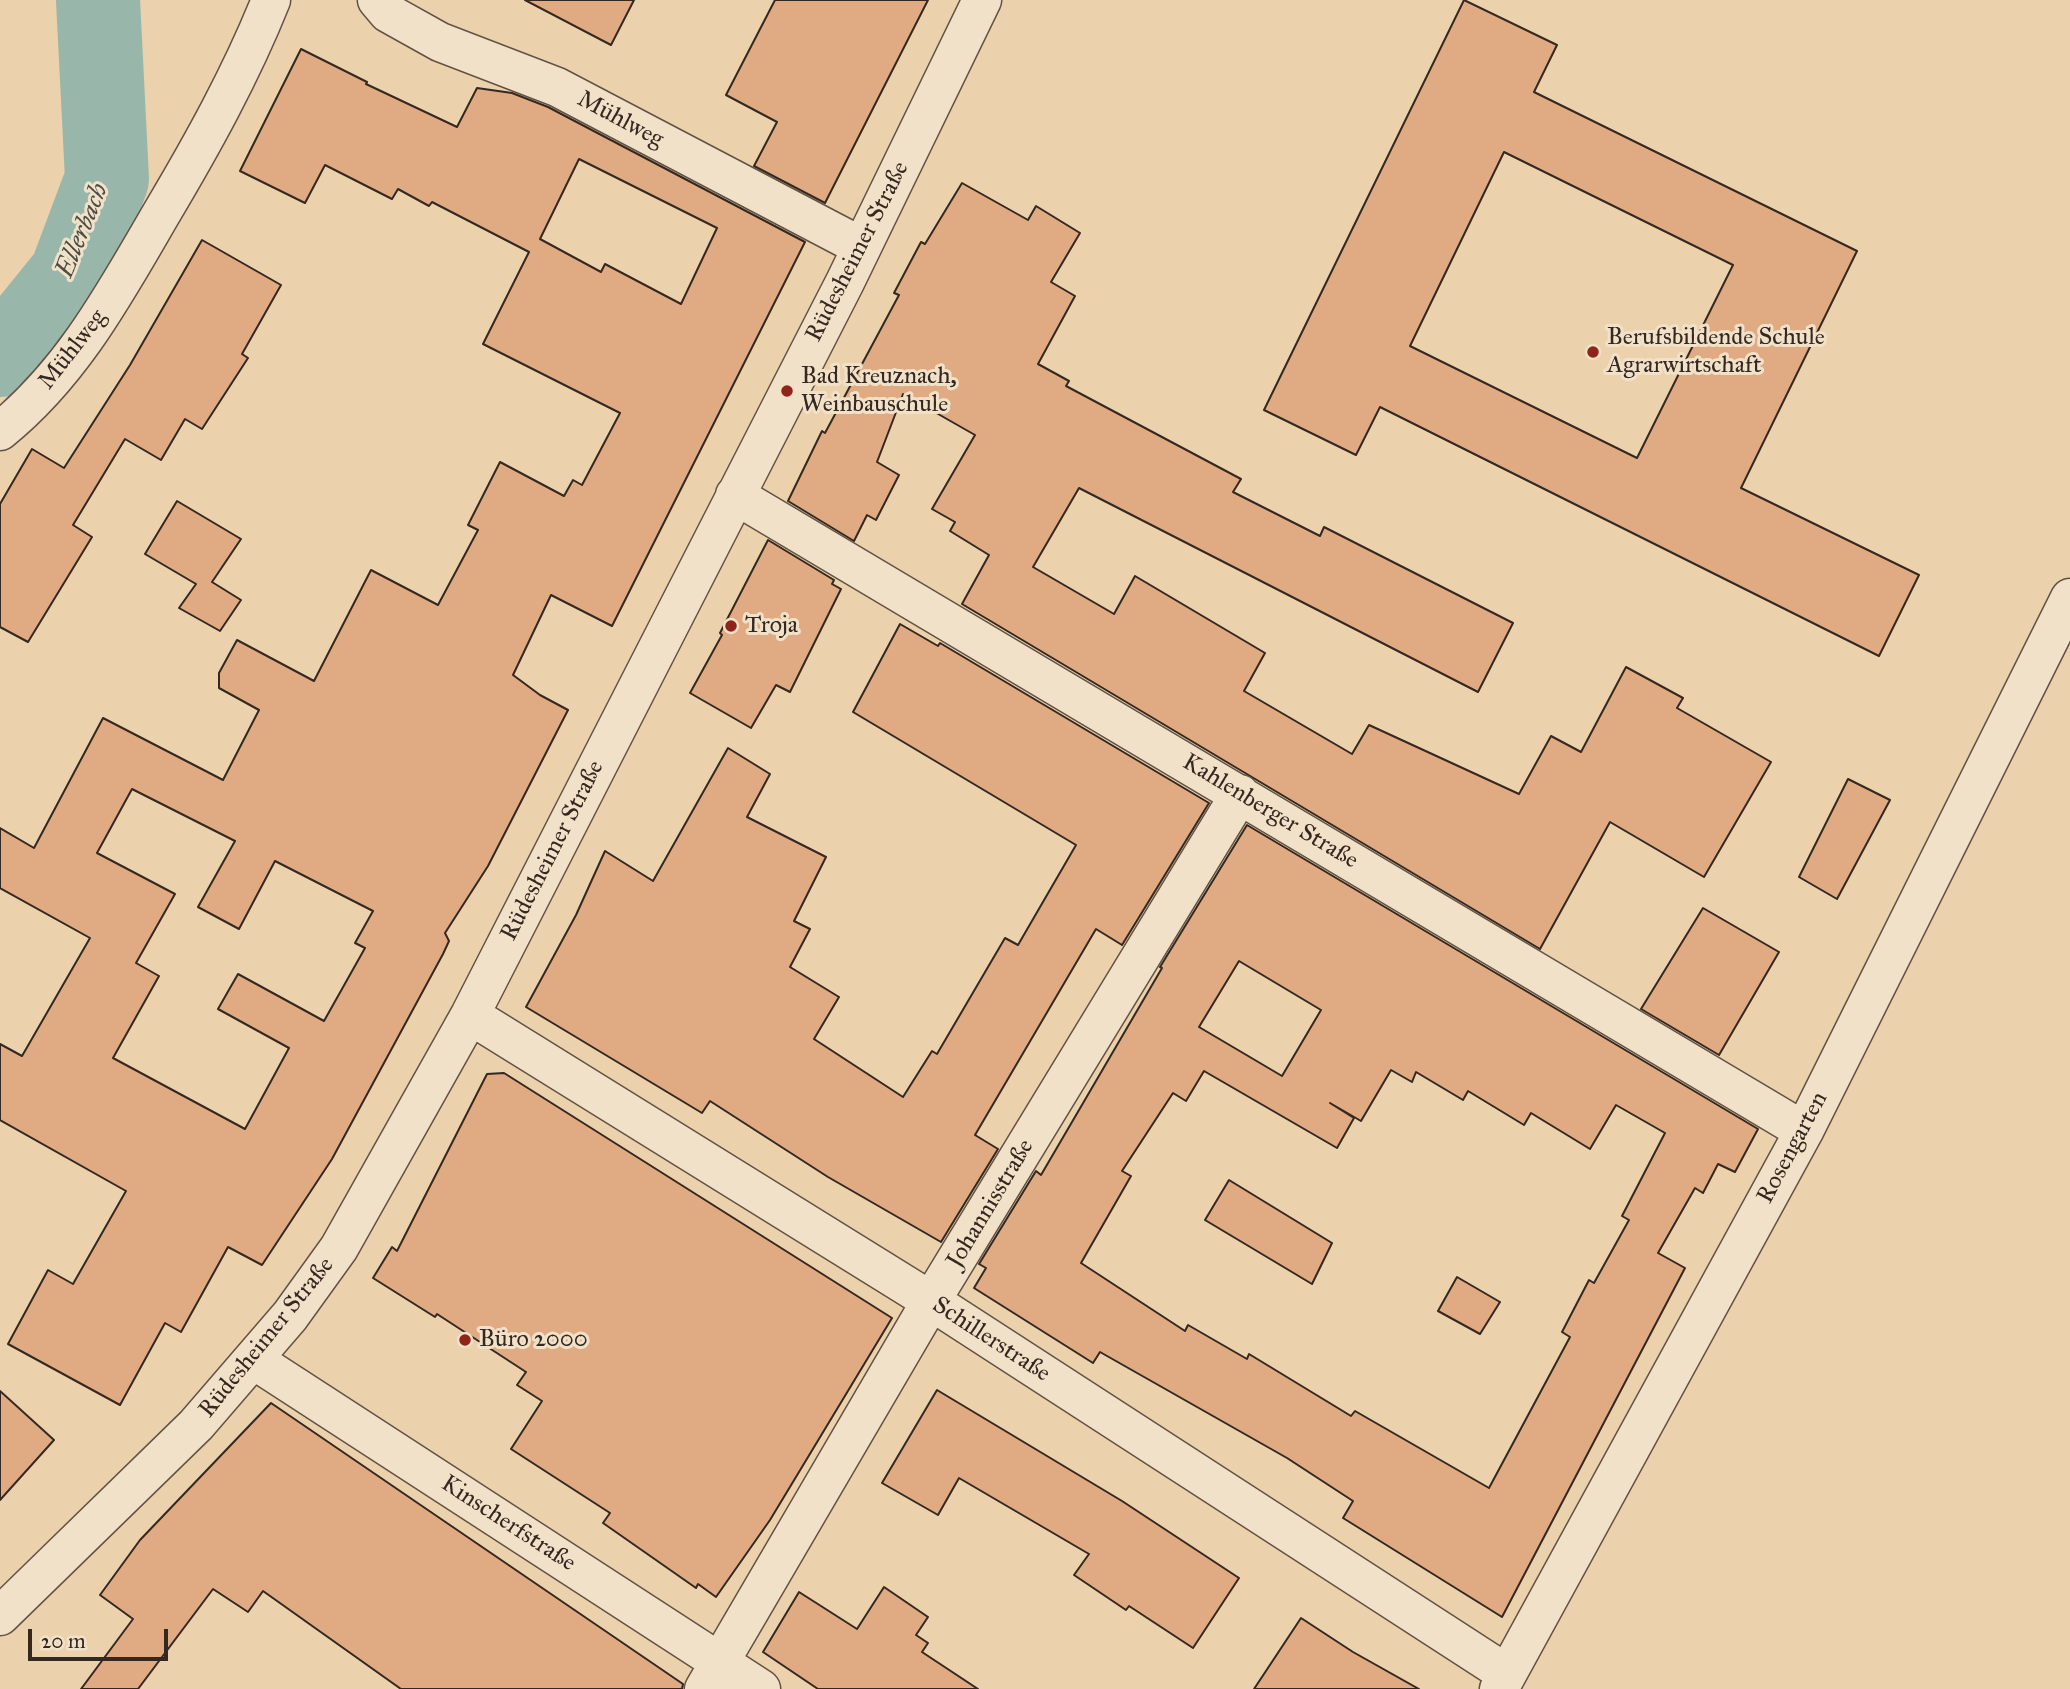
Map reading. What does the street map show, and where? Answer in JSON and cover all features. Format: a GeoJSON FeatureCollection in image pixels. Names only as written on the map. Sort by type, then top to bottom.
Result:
{"type":"FeatureCollection","features":[{"type":"Feature","properties":{"kind":"street","name":"Mühlweg"},"geometry":{"type":"LineString","coordinates":[[0,431],[19,416],[94,329],[183,176],[251,50],[271,0]]}},
{"type":"Feature","properties":{"kind":"street","name":"Mühlweg"},"geometry":{"type":"LineString","coordinates":[[377,0],[388,13],[440,42],[557,87],[862,247]]}},
{"type":"Feature","properties":{"kind":"street","name":"Rüdesheimer Straße"},"geometry":{"type":"LineString","coordinates":[[0,1616],[196,1425],[254,1360],[339,1248],[470,1015],[862,247],[982,0]]}},
{"type":"Feature","properties":{"kind":"street","name":"Kahlenberger Straße"},"geometry":{"type":"LineString","coordinates":[[735,495],[1804,1131]]}},
{"type":"Feature","properties":{"kind":"street","name":"Rosengarten"},"geometry":{"type":"LineString","coordinates":[[1503,1681],[1804,1131],[2070,598]]}},
{"type":"Feature","properties":{"kind":"street","name":"Johannisstraße"},"geometry":{"type":"LineString","coordinates":[[712,1674],[931,1301],[1240,794]]}},
{"type":"Feature","properties":{"kind":"street","name":"Schillerstraße"},"geometry":{"type":"LineString","coordinates":[[470,1015],[931,1301],[1503,1681]]}},
{"type":"Feature","properties":{"kind":"street","name":"Kinscherfstraße"},"geometry":{"type":"LineString","coordinates":[[254,1360],[712,1674],[761,1689]]}},
{"type":"Feature","properties":{"kind":"building"},"geometry":{"type":"Polygon","coordinates":[[[525,0],[634,0],[611,45],[525,0]]]}},
{"type":"Feature","properties":{"kind":"building"},"geometry":{"type":"Polygon","coordinates":[[[775,0],[928,0],[825,203],[754,166],[777,122],[726,95],[775,0]]]}},
{"type":"Feature","properties":{"kind":"building"},"geometry":{"type":"Polygon","coordinates":[[[1464,0],[1557,45],[1534,92],[1857,251],[1741,488],[1919,575],[1879,656],[1380,407],[1356,455],[1264,410],[1464,0]],[[1504,152],[1410,346],[1637,458],[1733,265],[1504,152]]]}},
{"type":"Feature","properties":{"kind":"building"},"geometry":{"type":"Polygon","coordinates":[[[301,49],[367,82],[366,84],[457,127],[477,88],[512,93],[548,107],[805,242],[612,626],[551,595],[513,675],[540,695],[568,710],[488,866],[445,933],[449,941],[443,954],[332,1159],[262,1265],[228,1247],[181,1332],[165,1323],[120,1405],[8,1344],[48,1270],[73,1284],[126,1191],[0,1120],[0,1044],[22,1056],[90,938],[0,888],[0,828],[34,848],[103,718],[223,780],[259,710],[219,688],[219,673],[237,640],[314,681],[371,570],[438,605],[478,530],[468,525],[500,462],[564,496],[573,480],[582,485],[620,413],[483,344],[529,252],[432,202],[429,206],[398,189],[392,199],[325,165],[305,203],[240,171],[301,49]],[[579,159],[540,239],[601,272],[605,264],[681,304],[717,228],[579,159]],[[132,789],[97,853],[175,894],[136,963],[159,976],[113,1058],[245,1129],[289,1048],[218,1009],[238,974],[324,1021],[365,948],[355,943],[373,911],[275,861],[239,929],[198,907],[235,841],[132,789]]]}},
{"type":"Feature","properties":{"kind":"building"},"geometry":{"type":"Polygon","coordinates":[[[962,183],[1028,220],[1036,206],[1080,233],[1051,282],[1075,296],[1038,364],[1069,381],[1066,386],[1241,479],[1233,492],[1320,536],[1324,527],[1513,623],[1478,692],[1079,488],[1033,567],[1114,614],[1135,576],[1265,653],[1244,691],[1352,754],[1369,725],[1519,794],[1551,736],[1581,752],[1626,667],[1683,698],[1677,708],[1771,762],[1704,877],[1610,822],[1540,949],[962,604],[989,555],[950,531],[955,522],[932,509],[975,435],[903,394],[877,462],[899,475],[876,520],[867,515],[854,541],[788,501],[822,431],[825,433],[899,295],[894,293],[921,242],[925,244],[962,183]]]}},
{"type":"Feature","properties":{"kind":"building"},"geometry":{"type":"Polygon","coordinates":[[[202,240],[281,285],[242,354],[248,358],[202,429],[185,419],[161,460],[125,439],[73,525],[92,537],[28,642],[0,627],[0,504],[32,449],[64,468],[130,365],[202,240]]]}},
{"type":"Feature","properties":{"kind":"building"},"geometry":{"type":"Polygon","coordinates":[[[177,501],[241,539],[212,582],[241,600],[220,631],[179,608],[196,584],[145,554],[177,501]]]}},
{"type":"Feature","properties":{"kind":"building"},"geometry":{"type":"Polygon","coordinates":[[[768,540],[834,580],[832,584],[841,589],[790,692],[776,685],[751,728],[690,693],[722,635],[720,633],[768,540]]]}},
{"type":"Feature","properties":{"kind":"building"},"geometry":{"type":"Polygon","coordinates":[[[900,624],[938,646],[940,643],[1209,803],[1122,945],[1096,929],[975,1135],[998,1149],[941,1242],[828,1177],[710,1101],[702,1113],[526,1007],[576,915],[605,851],[653,881],[728,748],[770,774],[747,817],[826,857],[794,921],[810,929],[790,967],[839,997],[814,1039],[903,1097],[932,1051],[937,1054],[1005,938],[1018,945],[1076,845],[853,712],[900,624]]]}},
{"type":"Feature","properties":{"kind":"building"},"geometry":{"type":"Polygon","coordinates":[[[1848,779],[1890,800],[1837,899],[1799,877],[1848,779]]]}},
{"type":"Feature","properties":{"kind":"building"},"geometry":{"type":"Polygon","coordinates":[[[1247,825],[1758,1129],[1735,1172],[1718,1164],[1703,1193],[1695,1188],[1658,1253],[1685,1268],[1502,1617],[1343,1518],[1353,1501],[1287,1458],[1100,1352],[1093,1363],[974,1288],[986,1268],[979,1264],[1036,1171],[1041,1175],[1162,968],[1160,967],[1247,825]],[[1239,961],[1199,1027],[1282,1076],[1321,1010],[1239,961]],[[1391,1070],[1361,1121],[1330,1103],[1354,1118],[1337,1148],[1204,1071],[1186,1101],[1173,1093],[1122,1171],[1131,1176],[1081,1263],[1185,1331],[1188,1325],[1247,1359],[1249,1354],[1351,1416],[1355,1411],[1489,1488],[1570,1337],[1562,1332],[1589,1280],[1594,1283],[1629,1220],[1622,1216],[1665,1133],[1616,1105],[1590,1149],[1531,1113],[1524,1125],[1468,1091],[1463,1100],[1416,1072],[1412,1082],[1391,1070]]]}},
{"type":"Feature","properties":{"kind":"building"},"geometry":{"type":"Polygon","coordinates":[[[1703,908],[1779,952],[1719,1055],[1641,1009],[1703,908]]]}},
{"type":"Feature","properties":{"kind":"building"},"geometry":{"type":"Polygon","coordinates":[[[504,1073],[892,1318],[770,1520],[716,1597],[698,1584],[696,1588],[603,1523],[610,1513],[511,1449],[542,1401],[517,1385],[526,1372],[437,1314],[435,1317],[373,1278],[392,1247],[397,1251],[487,1074],[504,1073]]]}},
{"type":"Feature","properties":{"kind":"building"},"geometry":{"type":"Polygon","coordinates":[[[1229,1180],[1332,1243],[1312,1284],[1205,1220],[1229,1180]]]}},
{"type":"Feature","properties":{"kind":"building"},"geometry":{"type":"Polygon","coordinates":[[[1457,1277],[1500,1302],[1480,1334],[1438,1311],[1457,1277]]]}},
{"type":"Feature","properties":{"kind":"building"},"geometry":{"type":"Polygon","coordinates":[[[937,1390],[1122,1501],[1239,1578],[1193,1648],[1129,1606],[1126,1610],[1074,1575],[1089,1554],[959,1478],[938,1515],[882,1483],[937,1390]]]}},
{"type":"Feature","properties":{"kind":"building"},"geometry":{"type":"Polygon","coordinates":[[[0,1391],[54,1440],[0,1500],[0,1391]]]}},
{"type":"Feature","properties":{"kind":"building"},"geometry":{"type":"Polygon","coordinates":[[[271,1403],[683,1684],[682,1689],[401,1689],[263,1591],[248,1612],[213,1589],[138,1689],[81,1689],[133,1619],[100,1595],[140,1540],[271,1403]]]}},
{"type":"Feature","properties":{"kind":"building"},"geometry":{"type":"Polygon","coordinates":[[[884,1587],[928,1617],[916,1635],[928,1643],[922,1652],[978,1689],[818,1689],[763,1652],[799,1592],[857,1629],[884,1587]]]}},
{"type":"Feature","properties":{"kind":"building"},"geometry":{"type":"Polygon","coordinates":[[[1301,1618],[1353,1652],[1419,1689],[1254,1689],[1301,1618]]]}},
{"type":"Feature","properties":{"kind":"waterway","name":"Ellerbach"},"geometry":{"type":"LineString","coordinates":[[0,355],[24,333],[71,275],[107,179],[98,0]]}},
{"type":"Feature","properties":{"kind":"place","name":"Berufsbildende Schule Agrarwirtschaft"},"geometry":{"type":"Point","coordinates":[1593,352]}},
{"type":"Feature","properties":{"kind":"place","name":"Bad Kreuznach, Weinbauschule"},"geometry":{"type":"Point","coordinates":[787,391]}},
{"type":"Feature","properties":{"kind":"place","name":"Troja"},"geometry":{"type":"Point","coordinates":[731,626]}},
{"type":"Feature","properties":{"kind":"place","name":"Büro 2000"},"geometry":{"type":"Point","coordinates":[465,1340]}}]}
